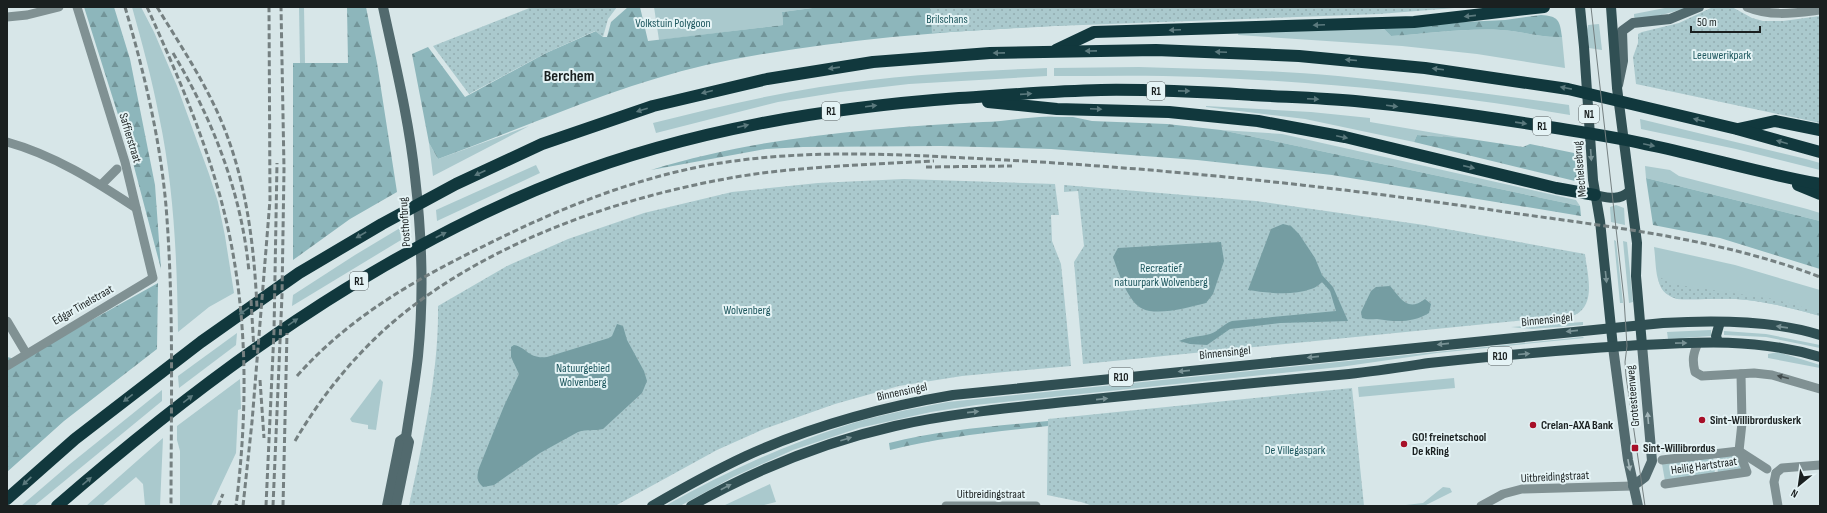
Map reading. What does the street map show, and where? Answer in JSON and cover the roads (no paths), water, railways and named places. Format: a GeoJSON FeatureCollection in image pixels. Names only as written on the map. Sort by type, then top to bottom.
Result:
{"type":"FeatureCollection","features":[{"type":"Feature","properties":{"kind":"highway"},"geometry":{"type":"LineString","coordinates":[[1052,52],[1094,32],[1414,22],[1544,7]]}},
{"type":"Feature","properties":{"kind":"highway"},"geometry":{"type":"LineString","coordinates":[[7,499],[75,439],[158,374],[228,322],[299,273],[356,238],[425,200],[542,144],[653,106],[767,79],[913,58],[983,53],[1212,51],[1293,56],[1397,64],[1507,78],[1568,89],[1737,129],[1820,152]]}},
{"type":"Feature","properties":{"kind":"highway","name":"R1"},"geometry":{"type":"LineString","coordinates":[[57,506],[142,434],[270,338],[342,290],[402,255],[486,212],[539,188],[598,166],[653,148],[768,121],[890,103],[1045,92],[1105,90],[1190,92],[1353,101],[1538,125],[1650,144],[1777,176],[1820,184]]}},
{"type":"Feature","properties":{"kind":"highway"},"geometry":{"type":"LineString","coordinates":[[959,98],[1057,109],[1169,112],[1258,121],[1345,137],[1556,188],[1595,195]]}},
{"type":"Feature","properties":{"kind":"highway"},"geometry":{"type":"LineString","coordinates":[[1737,129],[1775,121],[1820,130]]}},
{"type":"Feature","properties":{"kind":"highway"},"geometry":{"type":"LineString","coordinates":[[1777,176],[1820,194]]}},
{"type":"Feature","properties":{"kind":"main road","name":"Mechelsebrug"},"geometry":{"type":"LineString","coordinates":[[1580,7],[1593,180],[1600,221],[1613,347]]}},
{"type":"Feature","properties":{"kind":"main road"},"geometry":{"type":"LineString","coordinates":[[1611,7],[1618,54],[1617,88],[1637,243],[1636,276],[1642,345]]}},
{"type":"Feature","properties":{"kind":"main road"},"geometry":{"type":"LineString","coordinates":[[1595,195],[1616,199],[1625,196],[1630,189]]}},
{"type":"Feature","properties":{"kind":"main road","name":"Binnensingel"},"geometry":{"type":"LineString","coordinates":[[652,506],[731,463],[782,441],[855,416],[918,401],[967,393],[1668,322],[1720,322],[1767,325],[1792,328],[1820,335]]}},
{"type":"Feature","properties":{"kind":"main road"},"geometry":{"type":"LineString","coordinates":[[1718,342],[1716,336],[1720,322]]}},
{"type":"Feature","properties":{"kind":"main road","name":"R10"},"geometry":{"type":"LineString","coordinates":[[691,506],[747,477],[817,448],[879,430],[942,416],[1353,373],[1470,359],[1642,345],[1718,342],[1755,343],[1782,347],[1820,357]]}},
{"type":"Feature","properties":{"kind":"street"},"geometry":{"type":"LineString","coordinates":[[7,17],[28,15],[59,7]]}},
{"type":"Feature","properties":{"kind":"street","name":"Saffierstraat"},"geometry":{"type":"LineString","coordinates":[[77,7],[125,162],[153,278]]}},
{"type":"Feature","properties":{"kind":"street","name":"Posthofbrug"},"geometry":{"type":"LineString","coordinates":[[383,7],[407,124],[415,177],[420,246],[421,294],[418,356],[406,437],[409,442],[396,506]]}},
{"type":"Feature","properties":{"kind":"street"},"geometry":{"type":"LineString","coordinates":[[1618,54],[1622,31],[1628,26],[1642,21],[1670,19],[1699,7]]}},
{"type":"Feature","properties":{"kind":"street"},"geometry":{"type":"LineString","coordinates":[[1747,7],[1758,12],[1770,14],[1820,10]]}},
{"type":"Feature","properties":{"kind":"street"},"geometry":{"type":"LineString","coordinates":[[7,142],[25,147],[56,160],[101,185],[136,208]]}},
{"type":"Feature","properties":{"kind":"street"},"geometry":{"type":"LineString","coordinates":[[101,185],[117,169]]}},
{"type":"Feature","properties":{"kind":"street","name":"Edgar Tinelstraat"},"geometry":{"type":"LineString","coordinates":[[7,366],[26,353],[153,278]]}},
{"type":"Feature","properties":{"kind":"street"},"geometry":{"type":"LineString","coordinates":[[7,321],[26,353]]}},
{"type":"Feature","properties":{"kind":"street"},"geometry":{"type":"LineString","coordinates":[[1698,343],[1692,355],[1695,372],[1702,376],[1772,374],[1820,389]]}},
{"type":"Feature","properties":{"kind":"street","name":"Grotesteenweg"},"geometry":{"type":"LineString","coordinates":[[1633,486],[1645,477],[1652,461],[1642,345]]}},
{"type":"Feature","properties":{"kind":"street","name":"Grotesteenweg"},"geometry":{"type":"LineString","coordinates":[[1613,347],[1628,460],[1638,506]]}},
{"type":"Feature","properties":{"kind":"street","name":"Heilig Hartstraat"},"geometry":{"type":"LineString","coordinates":[[1665,484],[1747,472],[1739,451],[1742,423],[1741,374]]}},
{"type":"Feature","properties":{"kind":"street","name":"Posthofbrug"},"geometry":{"type":"LineString","coordinates":[[387,506],[400,441],[406,437]]}},
{"type":"Feature","properties":{"kind":"street"},"geometry":{"type":"LineString","coordinates":[[1739,451],[1776,473]]}},
{"type":"Feature","properties":{"kind":"street","name":"Heilig Hartstraat"},"geometry":{"type":"LineString","coordinates":[[1662,460],[1739,451]]}},
{"type":"Feature","properties":{"kind":"street"},"geometry":{"type":"LineString","coordinates":[[1778,506],[1774,482],[1776,473],[1782,468],[1820,465]]}},
{"type":"Feature","properties":{"kind":"street"},"geometry":{"type":"LineString","coordinates":[[1747,472],[1767,469]]}},
{"type":"Feature","properties":{"kind":"street","name":"Uitbreidingstraat"},"geometry":{"type":"LineString","coordinates":[[1482,505],[1502,494],[1522,490],[1633,486]]}},
{"type":"Feature","properties":{"kind":"street","name":"Uitbreidingstraat"},"geometry":{"type":"LineString","coordinates":[[946,506],[1036,506]]}},
{"type":"Feature","properties":{"kind":"tram line"},"geometry":{"type":"LineString","coordinates":[[1591,7],[1624,299],[1627,346],[1625,362],[1626,376],[1645,506]]}},
{"type":"Feature","properties":{"kind":"railway"},"geometry":{"type":"LineString","coordinates":[[125,7],[139,56],[150,105],[160,155],[166,206],[169,243],[171,318],[171,506]]}},
{"type":"Feature","properties":{"kind":"railway"},"geometry":{"type":"LineString","coordinates":[[147,7],[178,77],[205,148],[220,196],[236,273],[241,311],[244,389],[243,428],[236,506]]}},
{"type":"Feature","properties":{"kind":"railway"},"geometry":{"type":"LineString","coordinates":[[157,7],[206,89],[229,141],[247,211],[254,259],[257,308]]}},
{"type":"Feature","properties":{"kind":"railway"},"geometry":{"type":"LineString","coordinates":[[243,506],[252,422],[270,200],[269,7]]}},
{"type":"Feature","properties":{"kind":"railway"},"geometry":{"type":"LineString","coordinates":[[273,506],[282,295],[284,169],[281,7]]}},
{"type":"Feature","properties":{"kind":"railway"},"geometry":{"type":"LineString","coordinates":[[173,53],[201,105],[223,158],[240,214],[249,272]]}},
{"type":"Feature","properties":{"kind":"railway"},"geometry":{"type":"LineString","coordinates":[[297,376],[339,335],[385,301],[434,272],[512,232],[619,188],[675,172],[741,160],[779,156],[854,154],[1006,160],[1189,173],[1371,193],[1658,234],[1740,252],[1781,263],[1820,277]]}},
{"type":"Feature","properties":{"kind":"railway"},"geometry":{"type":"LineString","coordinates":[[295,441],[324,396],[335,382],[371,342],[384,330],[423,298],[466,270],[513,246],[561,225],[612,207],[713,181],[762,173],[805,169],[934,161]]}},
{"type":"Feature","properties":{"kind":"railway"},"geometry":{"type":"LineString","coordinates":[[266,506],[274,331],[277,163]]}},
{"type":"Feature","properties":{"kind":"railway"},"geometry":{"type":"LineString","coordinates":[[926,167],[1012,166]]}},
{"type":"Feature","properties":{"kind":"railway"},"geometry":{"type":"LineString","coordinates":[[251,300],[254,350]]}},
{"type":"Feature","properties":{"kind":"railway"},"geometry":{"type":"LineString","coordinates":[[283,506],[287,333]]}},
{"type":"Feature","properties":{"kind":"railway"},"geometry":{"type":"LineString","coordinates":[[260,380],[264,438]]}},
{"type":"Feature","properties":{"kind":"railway"},"geometry":{"type":"LineString","coordinates":[[218,506],[223,494]]}},
{"type":"Feature","properties":{"kind":"place","name":"Sint-Willibrorduskerk"},"geometry":{"type":"Point","coordinates":[1702,420]}},
{"type":"Feature","properties":{"kind":"place","name":"Crelan-AXA Bank"},"geometry":{"type":"Point","coordinates":[1533,425]}},
{"type":"Feature","properties":{"kind":"place","name":"GO! freinetschool De kRing"},"geometry":{"type":"Point","coordinates":[1404,444]}},
{"type":"Feature","properties":{"kind":"place","name":"Sint-Willibrordus"},"geometry":{"type":"Point","coordinates":[1635,448]}},
{"type":"Feature","properties":{"kind":"district","name":"Berchem"},"geometry":{"type":"Point","coordinates":[569,76]}},
{"type":"Feature","properties":{"kind":"park label","name":"Brilschans"},"geometry":{"type":"Point","coordinates":[947,19]}},
{"type":"Feature","properties":{"kind":"park label","name":"Volkstuin Polygoon"},"geometry":{"type":"Point","coordinates":[673,23]}},
{"type":"Feature","properties":{"kind":"park label","name":"Leeuwerikpark"},"geometry":{"type":"Point","coordinates":[1722,55]}},
{"type":"Feature","properties":{"kind":"park label","name":"Recreatief natuurpark Wolvenberg"},"geometry":{"type":"Point","coordinates":[1161,275]}},
{"type":"Feature","properties":{"kind":"park label","name":"Wolvenberg"},"geometry":{"type":"Point","coordinates":[747,310]}},
{"type":"Feature","properties":{"kind":"park label","name":"Natuurgebied Wolvenberg"},"geometry":{"type":"Point","coordinates":[583,375]}},
{"type":"Feature","properties":{"kind":"park label","name":"De Villegaspark"},"geometry":{"type":"Point","coordinates":[1295,450]}}]}
